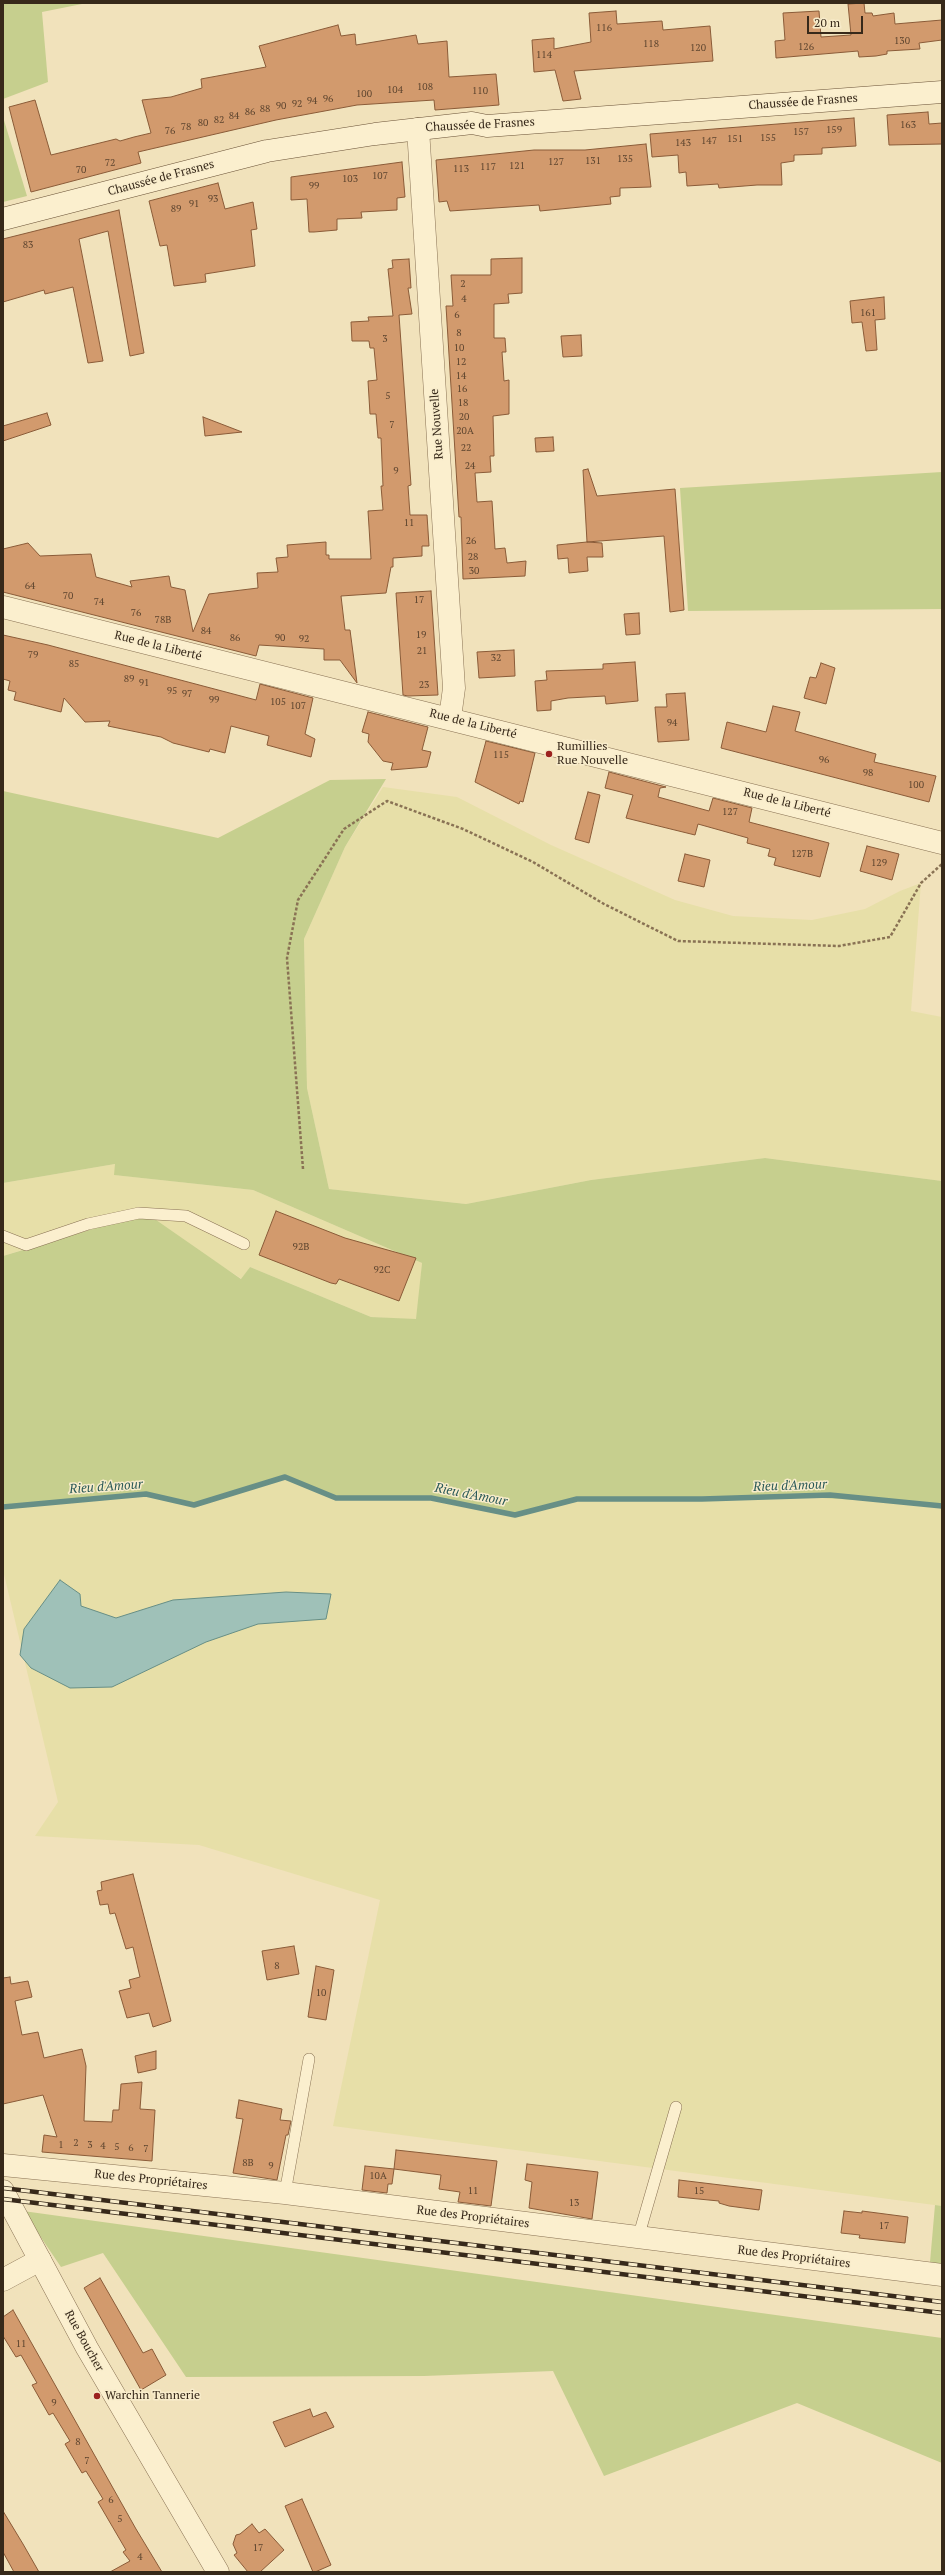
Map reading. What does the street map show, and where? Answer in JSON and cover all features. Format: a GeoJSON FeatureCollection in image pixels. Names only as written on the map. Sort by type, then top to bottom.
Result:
{"type":"FeatureCollection","features":[{"type":"Feature","properties":{"kind":"street","name":"Chaussée de Frasnes"},"geometry":{"type":"LineString","coordinates":[[3,220],[267,151],[418,129],[472,123],[495,125],[942,92]]}},
{"type":"Feature","properties":{"kind":"street","name":"Rue Nouvelle"},"geometry":{"type":"LineString","coordinates":[[418,129],[454,688],[450,718]]}},
{"type":"Feature","properties":{"kind":"street","name":"Rue de la Liberté"},"geometry":{"type":"LineString","coordinates":[[3,607],[450,718],[942,843]]}},
{"type":"Feature","properties":{"kind":"street","name":"Rue des Propriétaires"},"geometry":{"type":"LineString","coordinates":[[3,2165],[285,2193],[942,2275]]}},
{"type":"Feature","properties":{"kind":"street","name":"Rue Boucher"},"geometry":{"type":"LineString","coordinates":[[3,2191],[87,2348],[218,2572]]}},
{"type":"Feature","properties":{"kind":"street"},"geometry":{"type":"LineString","coordinates":[[3,2280],[40,2260]]}},
{"type":"Feature","properties":{"kind":"lane"},"geometry":{"type":"LineString","coordinates":[[3,1236],[26,1245],[88,1224],[139,1213],[186,1216],[244,1244]]}},
{"type":"Feature","properties":{"kind":"lane"},"geometry":{"type":"LineString","coordinates":[[285,2193],[309,2059]]}},
{"type":"Feature","properties":{"kind":"lane"},"geometry":{"type":"LineString","coordinates":[[638,2238],[676,2107]]}},
{"type":"Feature","properties":{"kind":"path"},"geometry":{"type":"LineString","coordinates":[[303,1168],[287,958],[298,900],[344,829],[387,801],[463,829],[533,862],[604,904],[678,942],[839,946],[890,937],[921,883],[942,864]]}},
{"type":"Feature","properties":{"kind":"shaded area"},"geometry":{"type":"Polygon","coordinates":[[[383,787],[457,797],[551,845],[675,900],[733,916],[812,920],[865,909],[900,891],[921,883],[911,1011],[942,1017],[942,1181],[765,1158],[591,1180],[466,1204],[329,1189],[307,1088],[304,939],[345,847],[383,787]]]}},
{"type":"Feature","properties":{"kind":"shaded area"},"geometry":{"type":"Polygon","coordinates":[[[115,1164],[115,1175],[253,1190],[422,1263],[417,1320],[371,1317],[250,1267],[242,1279],[139,1213],[3,1256],[3,1183],[115,1164]]]}},
{"type":"Feature","properties":{"kind":"shaded area"},"geometry":{"type":"Polygon","coordinates":[[[285,1477],[336,1498],[424,1498],[515,1515],[577,1499],[830,1495],[942,1505],[942,2206],[333,2126],[380,1900],[199,1845],[35,1836],[58,1802],[3,1570],[3,1507],[146,1494],[194,1505],[285,1477]]]}},
{"type":"Feature","properties":{"kind":"green space"},"geometry":{"type":"Polygon","coordinates":[[[3,3],[87,3],[42,12],[48,82],[3,99],[3,3]]]}},
{"type":"Feature","properties":{"kind":"green space"},"geometry":{"type":"Polygon","coordinates":[[[3,117],[27,196],[3,202],[3,117]]]}},
{"type":"Feature","properties":{"kind":"green space"},"geometry":{"type":"Polygon","coordinates":[[[942,472],[942,609],[688,611],[680,488],[942,472]]]}},
{"type":"Feature","properties":{"kind":"green space"},"geometry":{"type":"Polygon","coordinates":[[[386,779],[345,847],[304,939],[307,1088],[329,1189],[466,1204],[591,1180],[765,1158],[942,1181],[942,1505],[788,1496],[577,1499],[515,1515],[424,1498],[336,1498],[285,1477],[194,1505],[146,1494],[3,1507],[3,1256],[146,1213],[241,1279],[250,1267],[371,1317],[416,1319],[422,1263],[253,1190],[114,1175],[115,1164],[3,1183],[3,791],[218,838],[330,780],[386,779]]]}},
{"type":"Feature","properties":{"kind":"green space"},"geometry":{"type":"Polygon","coordinates":[[[935,2205],[942,2206],[942,2285],[928,2285],[935,2205]]]}},
{"type":"Feature","properties":{"kind":"green space"},"geometry":{"type":"Polygon","coordinates":[[[23,2211],[942,2338],[942,2463],[797,2403],[604,2476],[553,2371],[424,2376],[186,2377],[103,2253],[61,2267],[23,2211]]]}},
{"type":"Feature","properties":{"kind":"water"},"geometry":{"type":"Polygon","coordinates":[[[60,1580],[80,1594],[81,1606],[116,1618],[173,1600],[286,1592],[331,1594],[326,1619],[258,1624],[206,1642],[112,1687],[70,1688],[31,1668],[20,1655],[24,1629],[60,1580]]]}},
{"type":"Feature","properties":{"kind":"building"},"geometry":{"type":"Polygon","coordinates":[[[864,3],[865,13],[872,13],[873,16],[894,13],[895,24],[942,20],[942,40],[919,43],[920,49],[887,51],[887,54],[876,56],[859,57],[858,51],[776,58],[775,41],[785,40],[783,13],[819,11],[821,37],[851,35],[848,4],[864,3]]]}},
{"type":"Feature","properties":{"kind":"building"},"geometry":{"type":"Polygon","coordinates":[[[616,11],[617,24],[662,21],[663,30],[710,26],[713,61],[574,71],[581,99],[563,101],[555,70],[534,72],[532,40],[554,38],[554,49],[591,42],[589,13],[616,11]]]}},
{"type":"Feature","properties":{"kind":"building"},"geometry":{"type":"Polygon","coordinates":[[[338,25],[341,36],[355,34],[356,45],[416,35],[418,44],[447,41],[449,77],[496,74],[499,105],[435,110],[434,100],[357,105],[276,120],[138,152],[141,163],[31,192],[9,107],[35,100],[51,155],[116,139],[120,141],[151,133],[142,100],[171,97],[202,88],[201,79],[266,67],[259,46],[338,25]]]}},
{"type":"Feature","properties":{"kind":"building"},"geometry":{"type":"Polygon","coordinates":[[[928,112],[929,124],[942,123],[942,144],[889,145],[887,115],[928,112]]]}},
{"type":"Feature","properties":{"kind":"building"},"geometry":{"type":"Polygon","coordinates":[[[854,118],[856,146],[822,148],[822,154],[794,155],[794,161],[781,163],[782,185],[719,188],[718,184],[687,186],[686,172],[679,173],[678,155],[652,157],[650,134],[854,118]]]}},
{"type":"Feature","properties":{"kind":"building"},"geometry":{"type":"Polygon","coordinates":[[[646,144],[651,187],[620,188],[620,196],[610,197],[611,204],[540,211],[539,205],[450,211],[447,201],[439,202],[436,160],[534,150],[585,150],[646,144]]]}},
{"type":"Feature","properties":{"kind":"building"},"geometry":{"type":"Polygon","coordinates":[[[402,162],[405,197],[397,198],[397,210],[361,212],[362,218],[337,219],[337,230],[309,232],[307,199],[291,200],[291,177],[402,162]]]}},
{"type":"Feature","properties":{"kind":"building"},"geometry":{"type":"Polygon","coordinates":[[[218,183],[225,209],[253,202],[257,229],[251,230],[255,266],[205,274],[206,282],[174,286],[167,245],[160,246],[149,201],[218,183]]]}},
{"type":"Feature","properties":{"kind":"building"},"geometry":{"type":"Polygon","coordinates":[[[119,210],[144,353],[130,356],[108,231],[79,239],[103,361],[88,363],[73,287],[45,294],[44,290],[3,302],[3,239],[119,210]]]}},
{"type":"Feature","properties":{"kind":"building"},"geometry":{"type":"Polygon","coordinates":[[[522,258],[522,293],[508,294],[509,303],[494,304],[494,338],[505,338],[506,352],[502,352],[504,381],[509,380],[509,414],[493,416],[494,456],[490,456],[491,472],[475,473],[477,502],[492,501],[495,549],[505,548],[507,563],[526,561],[525,576],[463,579],[461,517],[459,517],[446,306],[453,306],[451,275],[491,275],[491,259],[522,258]]]}},
{"type":"Feature","properties":{"kind":"building"},"geometry":{"type":"Polygon","coordinates":[[[409,259],[411,288],[408,288],[412,314],[399,315],[411,485],[408,486],[410,515],[427,515],[429,546],[422,546],[422,556],[393,558],[393,567],[391,567],[386,593],[341,596],[345,630],[350,630],[357,683],[340,660],[324,660],[324,649],[259,645],[256,656],[3,592],[3,549],[28,543],[40,556],[91,554],[96,577],[132,587],[130,581],[169,576],[171,587],[185,590],[193,632],[209,594],[258,588],[257,573],[278,572],[276,558],[288,557],[287,545],[326,542],[326,555],[329,555],[329,559],[371,559],[368,511],[383,510],[381,486],[383,486],[381,438],[378,438],[376,414],[370,414],[368,381],[377,380],[374,348],[370,348],[369,341],[352,341],[351,322],[369,321],[368,317],[393,316],[388,269],[393,268],[392,260],[409,259]]]}},
{"type":"Feature","properties":{"kind":"building"},"geometry":{"type":"Polygon","coordinates":[[[884,297],[885,319],[875,320],[877,350],[866,351],[862,322],[852,323],[850,301],[884,297]]]}},
{"type":"Feature","properties":{"kind":"building"},"geometry":{"type":"Polygon","coordinates":[[[581,335],[582,356],[563,357],[561,336],[581,335]]]}},
{"type":"Feature","properties":{"kind":"building"},"geometry":{"type":"Polygon","coordinates":[[[47,413],[51,425],[3,441],[3,426],[47,413]]]}},
{"type":"Feature","properties":{"kind":"building"},"geometry":{"type":"Polygon","coordinates":[[[203,417],[242,432],[205,436],[203,417]]]}},
{"type":"Feature","properties":{"kind":"building"},"geometry":{"type":"Polygon","coordinates":[[[553,437],[554,451],[536,452],[535,438],[553,437]]]}},
{"type":"Feature","properties":{"kind":"building"},"geometry":{"type":"Polygon","coordinates":[[[588,469],[597,496],[675,489],[684,610],[670,612],[664,536],[587,542],[583,470],[588,469]]]}},
{"type":"Feature","properties":{"kind":"building"},"geometry":{"type":"Polygon","coordinates":[[[587,542],[602,543],[603,557],[587,557],[588,571],[569,573],[568,558],[558,559],[557,545],[587,542]]]}},
{"type":"Feature","properties":{"kind":"building"},"geometry":{"type":"Polygon","coordinates":[[[431,591],[438,695],[403,695],[396,593],[431,591]]]}},
{"type":"Feature","properties":{"kind":"building"},"geometry":{"type":"Polygon","coordinates":[[[639,613],[640,634],[626,635],[624,614],[639,613]]]}},
{"type":"Feature","properties":{"kind":"building"},"geometry":{"type":"Polygon","coordinates":[[[3,635],[48,645],[256,700],[260,684],[313,698],[305,734],[315,739],[311,757],[267,745],[269,736],[231,726],[225,753],[210,749],[209,752],[173,743],[161,737],[108,726],[110,721],[85,722],[64,698],[61,712],[14,700],[16,692],[8,690],[10,681],[3,679],[3,635]]]}},
{"type":"Feature","properties":{"kind":"building"},"geometry":{"type":"Polygon","coordinates":[[[514,650],[515,676],[479,678],[477,652],[514,650]]]}},
{"type":"Feature","properties":{"kind":"building"},"geometry":{"type":"Polygon","coordinates":[[[635,662],[638,701],[606,704],[605,696],[568,698],[551,701],[551,710],[537,711],[535,681],[547,680],[546,671],[603,669],[603,664],[635,662]]]}},
{"type":"Feature","properties":{"kind":"building"},"geometry":{"type":"Polygon","coordinates":[[[821,663],[835,668],[826,704],[804,698],[810,677],[816,678],[821,663]]]}},
{"type":"Feature","properties":{"kind":"building"},"geometry":{"type":"Polygon","coordinates":[[[685,693],[689,740],[658,742],[655,707],[667,707],[666,694],[685,693]]]}},
{"type":"Feature","properties":{"kind":"building"},"geometry":{"type":"Polygon","coordinates":[[[773,706],[800,712],[795,731],[876,754],[874,762],[936,776],[929,802],[721,748],[727,722],[766,732],[773,706]]]}},
{"type":"Feature","properties":{"kind":"building"},"geometry":{"type":"Polygon","coordinates":[[[368,712],[428,727],[422,750],[431,752],[427,767],[391,770],[393,763],[383,761],[368,742],[369,734],[362,732],[368,712]]]}},
{"type":"Feature","properties":{"kind":"building"},"geometry":{"type":"Polygon","coordinates":[[[486,741],[535,753],[523,802],[520,801],[519,804],[475,782],[486,741]]]}},
{"type":"Feature","properties":{"kind":"building"},"geometry":{"type":"Polygon","coordinates":[[[609,772],[666,787],[660,788],[658,797],[709,811],[713,798],[752,808],[749,822],[829,843],[820,877],[774,865],[776,858],[768,856],[770,849],[747,843],[748,838],[698,824],[695,835],[626,818],[633,795],[605,788],[609,772]]]}},
{"type":"Feature","properties":{"kind":"building"},"geometry":{"type":"Polygon","coordinates":[[[588,792],[600,795],[589,843],[575,839],[588,792]]]}},
{"type":"Feature","properties":{"kind":"building"},"geometry":{"type":"Polygon","coordinates":[[[867,846],[899,854],[892,880],[860,871],[867,846]]]}},
{"type":"Feature","properties":{"kind":"building"},"geometry":{"type":"Polygon","coordinates":[[[685,854],[710,860],[704,887],[678,881],[685,854]]]}},
{"type":"Feature","properties":{"kind":"building"},"geometry":{"type":"Polygon","coordinates":[[[276,1211],[345,1238],[416,1258],[399,1301],[339,1279],[336,1284],[331,1283],[259,1255],[276,1211]]]}},
{"type":"Feature","properties":{"kind":"building"},"geometry":{"type":"Polygon","coordinates":[[[133,1874],[171,2021],[153,2027],[149,2013],[127,2018],[119,1991],[131,1988],[129,1980],[140,1977],[133,1947],[126,1949],[115,1913],[110,1914],[108,1904],[100,1905],[97,1891],[102,1890],[101,1882],[133,1874]]]}},
{"type":"Feature","properties":{"kind":"building"},"geometry":{"type":"Polygon","coordinates":[[[294,1946],[299,1974],[267,1980],[262,1951],[294,1946]]]}},
{"type":"Feature","properties":{"kind":"building"},"geometry":{"type":"Polygon","coordinates":[[[316,1966],[334,1970],[326,2020],[308,2017],[316,1966]]]}},
{"type":"Feature","properties":{"kind":"building"},"geometry":{"type":"Polygon","coordinates":[[[10,1977],[11,1984],[28,1981],[32,1997],[15,2001],[22,2035],[38,2032],[44,2058],[82,2049],[86,2066],[84,2121],[112,2122],[113,2110],[119,2110],[121,2084],[142,2082],[140,2109],[155,2110],[152,2161],[42,2152],[44,2135],[57,2137],[43,2095],[3,2104],[3,1978],[10,1977]]]}},
{"type":"Feature","properties":{"kind":"building"},"geometry":{"type":"Polygon","coordinates":[[[156,2051],[156,2069],[138,2073],[135,2056],[156,2051]]]}},
{"type":"Feature","properties":{"kind":"building"},"geometry":{"type":"Polygon","coordinates":[[[239,2100],[282,2109],[280,2120],[291,2121],[288,2135],[286,2135],[277,2180],[233,2173],[243,2119],[236,2118],[239,2100]]]}},
{"type":"Feature","properties":{"kind":"building"},"geometry":{"type":"Polygon","coordinates":[[[396,2150],[497,2161],[491,2206],[458,2202],[460,2192],[439,2189],[441,2175],[394,2169],[396,2150]]]}},
{"type":"Feature","properties":{"kind":"building"},"geometry":{"type":"Polygon","coordinates":[[[527,2164],[598,2172],[592,2219],[529,2208],[532,2182],[525,2180],[527,2164]]]}},
{"type":"Feature","properties":{"kind":"building"},"geometry":{"type":"Polygon","coordinates":[[[365,2166],[394,2169],[392,2184],[388,2184],[387,2193],[362,2190],[365,2166]]]}},
{"type":"Feature","properties":{"kind":"building"},"geometry":{"type":"Polygon","coordinates":[[[679,2180],[762,2190],[759,2210],[729,2206],[719,2203],[719,2201],[678,2197],[679,2180]]]}},
{"type":"Feature","properties":{"kind":"building"},"geometry":{"type":"Polygon","coordinates":[[[844,2211],[862,2213],[862,2211],[908,2217],[905,2243],[859,2238],[860,2235],[841,2233],[844,2211]]]}},
{"type":"Feature","properties":{"kind":"building"},"geometry":{"type":"Polygon","coordinates":[[[100,2278],[143,2353],[152,2349],[166,2375],[141,2390],[84,2288],[100,2278]]]}},
{"type":"Feature","properties":{"kind":"building"},"geometry":{"type":"Polygon","coordinates":[[[13,2310],[136,2529],[162,2572],[110,2572],[130,2561],[123,2552],[126,2550],[98,2502],[103,2499],[86,2471],[82,2473],[65,2444],[70,2441],[53,2413],[49,2415],[32,2385],[37,2383],[21,2355],[16,2357],[3,2336],[3,2317],[13,2310]]]}},
{"type":"Feature","properties":{"kind":"building"},"geometry":{"type":"Polygon","coordinates":[[[310,2409],[313,2417],[326,2412],[334,2427],[285,2447],[273,2422],[310,2409]]]}},
{"type":"Feature","properties":{"kind":"building"},"geometry":{"type":"Polygon","coordinates":[[[302,2499],[331,2565],[315,2572],[313,2572],[285,2506],[302,2499]]]}},
{"type":"Feature","properties":{"kind":"building"},"geometry":{"type":"Polygon","coordinates":[[[3,2511],[39,2572],[14,2572],[3,2552],[3,2511]]]}},
{"type":"Feature","properties":{"kind":"building"},"geometry":{"type":"Polygon","coordinates":[[[252,2524],[259,2533],[265,2529],[284,2550],[260,2572],[248,2572],[234,2555],[237,2553],[233,2544],[236,2535],[240,2534],[252,2524]]]}},
{"type":"Feature","properties":{"kind":"waterway","name":"Rieu d'Amour"},"geometry":{"type":"LineString","coordinates":[[3,1507],[146,1494],[194,1505],[285,1477],[336,1498],[431,1498],[515,1515],[577,1499],[702,1499],[830,1495],[942,1506]]}},
{"type":"Feature","properties":{"kind":"railway"},"geometry":{"type":"LineString","coordinates":[[3,2188],[942,2302]]}},
{"type":"Feature","properties":{"kind":"railway"},"geometry":{"type":"LineString","coordinates":[[3,2199],[942,2313]]}},
{"type":"Feature","properties":{"kind":"place","name":"Rumillies Rue Nouvelle"},"geometry":{"type":"Point","coordinates":[549,754]}},
{"type":"Feature","properties":{"kind":"place","name":"Warchin Tannerie"},"geometry":{"type":"Point","coordinates":[97,2396]}}]}
